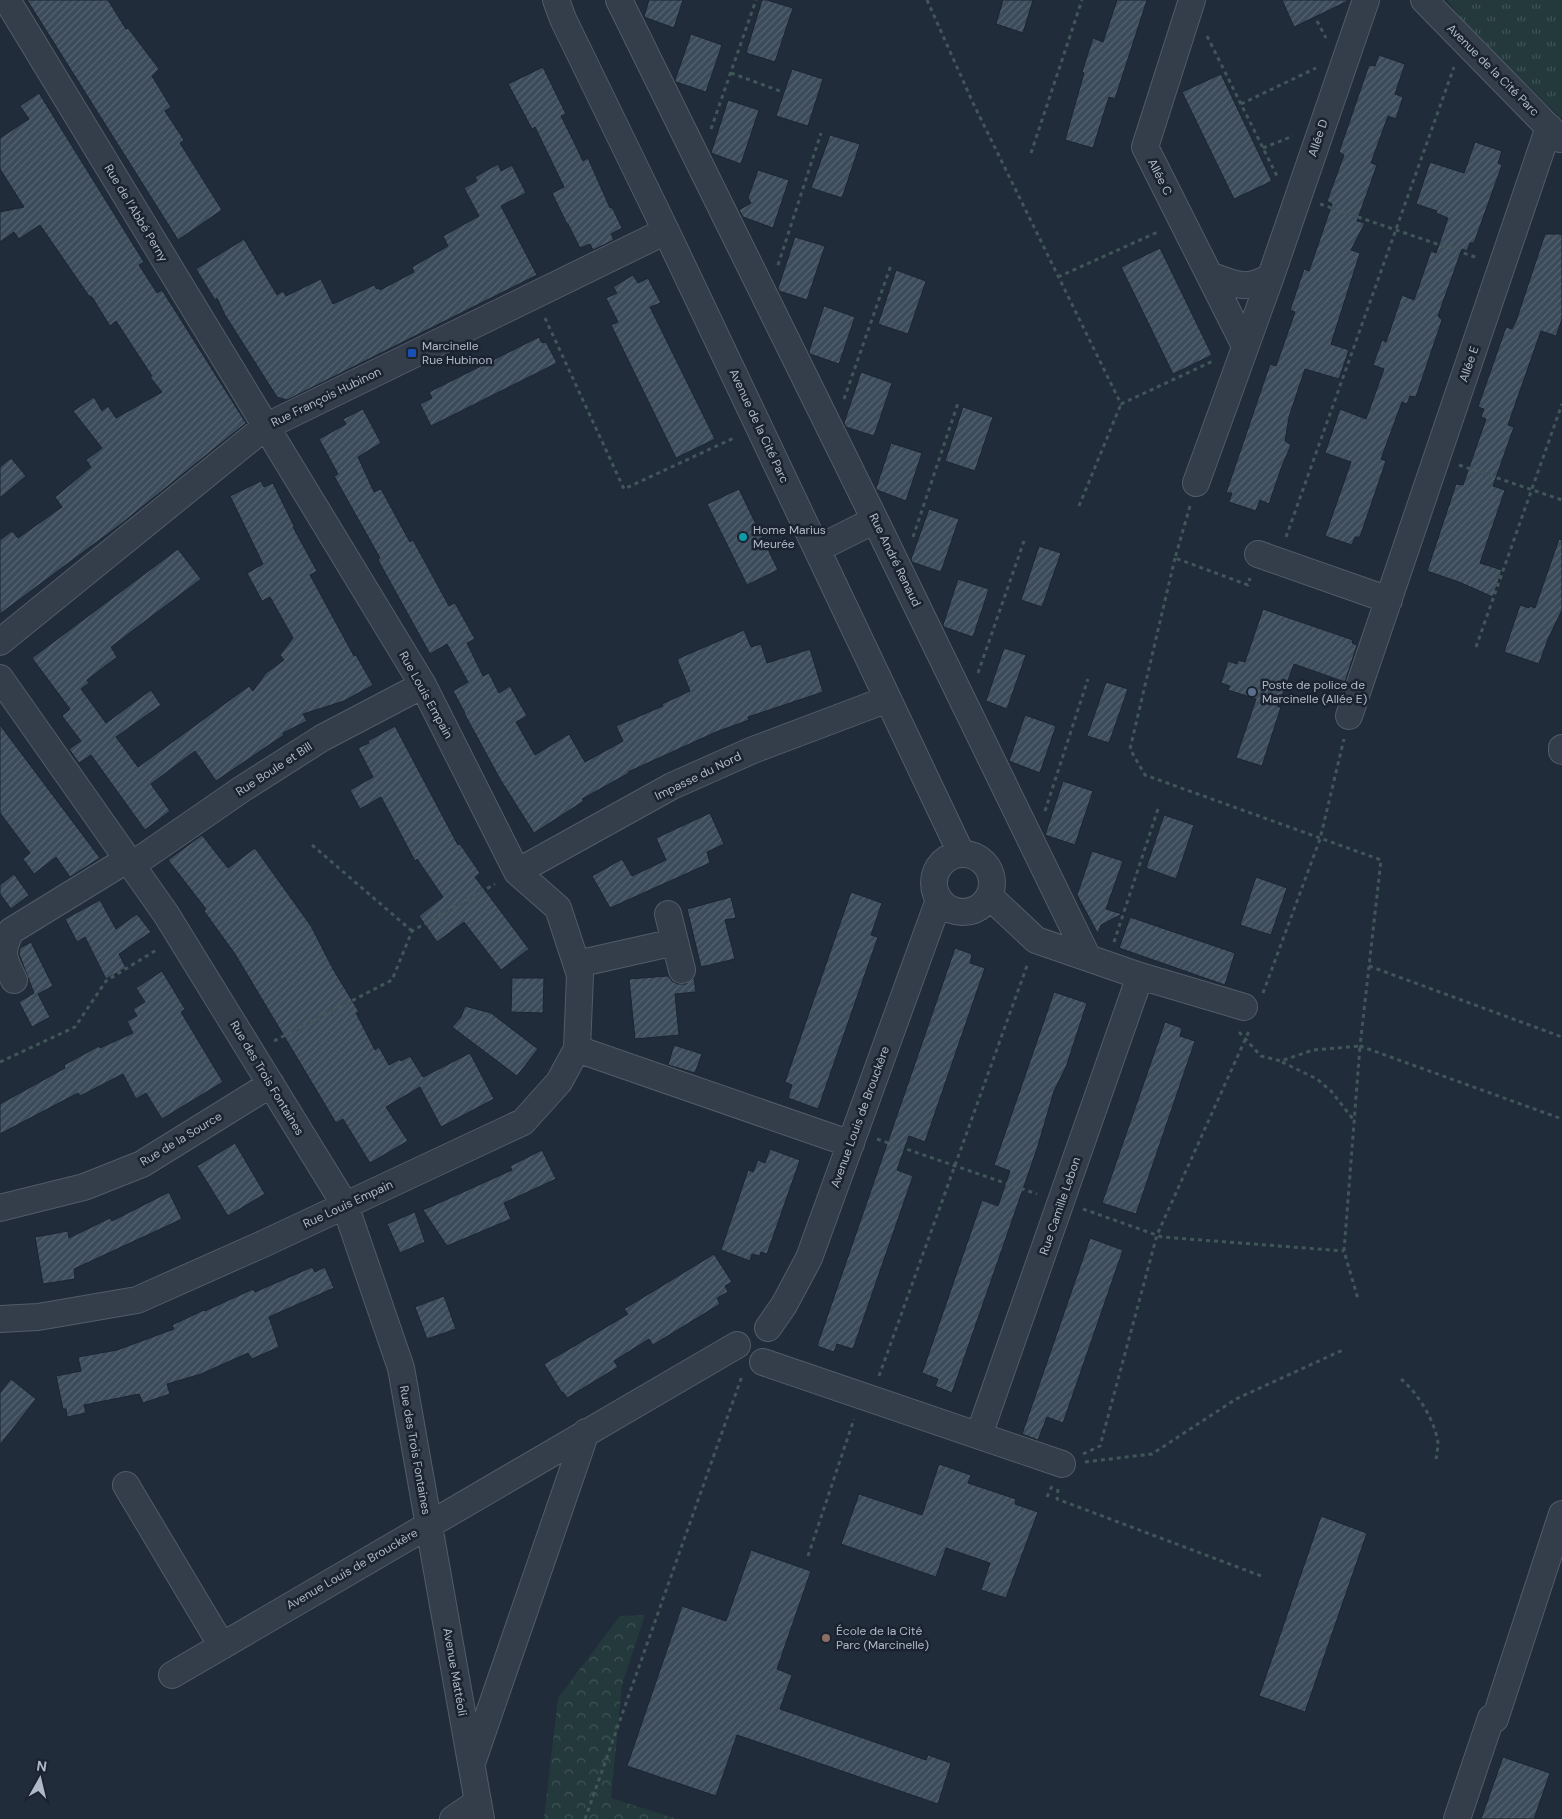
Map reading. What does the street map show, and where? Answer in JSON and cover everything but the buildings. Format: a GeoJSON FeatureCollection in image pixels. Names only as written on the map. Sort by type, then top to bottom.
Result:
{"type":"FeatureCollection","features":[{"type":"Feature","properties":{"kind":"street","name":"Rue de l’Abbé Perny"},"geometry":{"type":"LineString","coordinates":[[7,0],[265,427]]}},
{"type":"Feature","properties":{"kind":"street","name":"Avenue de la Cité Parc"},"geometry":{"type":"LineString","coordinates":[[556,0],[563,19],[666,230],[960,853]]}},
{"type":"Feature","properties":{"kind":"street"},"geometry":{"type":"LineString","coordinates":[[619,0],[700,164]]}},
{"type":"Feature","properties":{"kind":"street","name":"Allée C"},"geometry":{"type":"LineString","coordinates":[[1192,0],[1145,147],[1245,346]]}},
{"type":"Feature","properties":{"kind":"street","name":"Allée D"},"geometry":{"type":"LineString","coordinates":[[1196,483],[1271,276],[1338,75],[1366,0]]}},
{"type":"Feature","properties":{"kind":"street","name":"Avenue de la Cité Parc"},"geometry":{"type":"LineString","coordinates":[[1424,0],[1556,134]]}},
{"type":"Feature","properties":{"kind":"street","name":"Allée E"},"geometry":{"type":"LineString","coordinates":[[1349,716],[1502,266],[1556,134]]}},
{"type":"Feature","properties":{"kind":"street","name":"Rue André Renaud"},"geometry":{"type":"LineString","coordinates":[[700,164],[1034,846],[1097,961]]}},
{"type":"Feature","properties":{"kind":"street","name":"Rue François Hubinon"},"geometry":{"type":"LineString","coordinates":[[0,642],[265,427],[666,230]]}},
{"type":"Feature","properties":{"kind":"street"},"geometry":{"type":"LineString","coordinates":[[1210,275],[1231,284],[1248,286],[1260,284],[1271,276]]}},
{"type":"Feature","properties":{"kind":"street","name":"Rue Louis Empain"},"geometry":{"type":"LineString","coordinates":[[0,1319],[38,1317],[137,1300],[523,1122],[559,1082],[576,1049],[580,975],[558,908],[517,872],[423,686],[265,427]]}},
{"type":"Feature","properties":{"kind":"street"},"geometry":{"type":"LineString","coordinates":[[817,550],[875,520]]}},
{"type":"Feature","properties":{"kind":"street"},"geometry":{"type":"LineString","coordinates":[[1269,558],[1388,600]]}},
{"type":"Feature","properties":{"kind":"street","name":"Rue des Trois Fontaines"},"geometry":{"type":"LineString","coordinates":[[0,678],[9,711],[130,862],[180,936],[344,1205],[400,1368],[429,1524]]}},
{"type":"Feature","properties":{"kind":"street","name":"Rue Boule et Bill"},"geometry":{"type":"LineString","coordinates":[[14,980],[4,960],[3,945],[11,931],[130,862],[322,738],[423,686]]}},
{"type":"Feature","properties":{"kind":"street","name":"Impasse du Nord"},"geometry":{"type":"LineString","coordinates":[[517,872],[672,786],[753,750],[888,699]]}},
{"type":"Feature","properties":{"kind":"street"},"geometry":{"type":"LineString","coordinates":[[960,853],[978,857],[985,863],[992,879],[992,888],[989,896],[983,904],[974,910],[965,912],[955,911],[946,907],[939,900],[933,884],[934,875],[944,860],[952,855],[960,853]]}},
{"type":"Feature","properties":{"kind":"street"},"geometry":{"type":"LineString","coordinates":[[989,896],[1036,940],[1140,976],[1253,1008]]}},
{"type":"Feature","properties":{"kind":"street","name":"Avenue Louis de Brouckère"},"geometry":{"type":"LineString","coordinates":[[172,1675],[586,1432],[749,1356],[772,1357],[777,1347],[775,1336],[768,1328],[784,1305],[809,1258],[939,900]]}},
{"type":"Feature","properties":{"kind":"street"},"geometry":{"type":"LineString","coordinates":[[668,914],[682,970]]}},
{"type":"Feature","properties":{"kind":"street"},"geometry":{"type":"LineString","coordinates":[[577,964],[675,942]]}},
{"type":"Feature","properties":{"kind":"street","name":"Rue Camille Lebon"},"geometry":{"type":"LineString","coordinates":[[979,1435],[1140,976]]}},
{"type":"Feature","properties":{"kind":"street"},"geometry":{"type":"LineString","coordinates":[[576,1049],[853,1138]]}},
{"type":"Feature","properties":{"kind":"street","name":"Rue de la Source"},"geometry":{"type":"LineString","coordinates":[[0,1208],[84,1187],[142,1164],[271,1084]]}},
{"type":"Feature","properties":{"kind":"street"},"geometry":{"type":"LineString","coordinates":[[749,1356],[866,1398],[1062,1464]]}},
{"type":"Feature","properties":{"kind":"street"},"geometry":{"type":"LineString","coordinates":[[472,1763],[586,1432]]}},
{"type":"Feature","properties":{"kind":"street"},"geometry":{"type":"LineString","coordinates":[[126,1485],[222,1646]]}},
{"type":"Feature","properties":{"kind":"street"},"geometry":{"type":"LineString","coordinates":[[1457,1819],[1562,1514]]}},
{"type":"Feature","properties":{"kind":"street","name":"Avenue Mattéoli"},"geometry":{"type":"LineString","coordinates":[[429,1524],[479,1810]]}},
{"type":"Feature","properties":{"kind":"street"},"geometry":{"type":"LineString","coordinates":[[453,1819],[479,1810]]}},
{"type":"Feature","properties":{"kind":"path"},"geometry":{"type":"LineString","coordinates":[[700,164],[756,0]]}},
{"type":"Feature","properties":{"kind":"path"},"geometry":{"type":"LineString","coordinates":[[927,0],[973,103],[1121,404]]}},
{"type":"Feature","properties":{"kind":"path"},"geometry":{"type":"LineString","coordinates":[[1031,154],[1082,0]]}},
{"type":"Feature","properties":{"kind":"path"},"geometry":{"type":"LineString","coordinates":[[1207,35],[1241,104],[1296,203],[1395,230],[1502,266]]}},
{"type":"Feature","properties":{"kind":"path"},"geometry":{"type":"LineString","coordinates":[[1175,558],[1248,585],[1269,558],[1290,525],[1463,40]]}},
{"type":"Feature","properties":{"kind":"path"},"geometry":{"type":"LineString","coordinates":[[1241,104],[1320,67]]}},
{"type":"Feature","properties":{"kind":"path"},"geometry":{"type":"LineString","coordinates":[[731,73],[780,91]]}},
{"type":"Feature","properties":{"kind":"path"},"geometry":{"type":"LineString","coordinates":[[766,300],[822,133]]}},
{"type":"Feature","properties":{"kind":"path"},"geometry":{"type":"LineString","coordinates":[[1058,277],[1183,221]]}},
{"type":"Feature","properties":{"kind":"path"},"geometry":{"type":"LineString","coordinates":[[832,433],[891,265]]}},
{"type":"Feature","properties":{"kind":"path"},"geometry":{"type":"LineString","coordinates":[[542,313],[624,489],[742,435]]}},
{"type":"Feature","properties":{"kind":"path"},"geometry":{"type":"LineString","coordinates":[[1079,506],[1121,404],[1245,346]]}},
{"type":"Feature","properties":{"kind":"path"},"geometry":{"type":"LineString","coordinates":[[901,573],[958,403]]}},
{"type":"Feature","properties":{"kind":"path"},"geometry":{"type":"LineString","coordinates":[[1476,647],[1562,404]]}},
{"type":"Feature","properties":{"kind":"path"},"geometry":{"type":"LineString","coordinates":[[1437,457],[1562,500]]}},
{"type":"Feature","properties":{"kind":"path"},"geometry":{"type":"LineString","coordinates":[[1196,483],[1175,558],[1130,749],[1145,775],[1320,840],[1381,860],[1360,1046],[1344,1251],[1358,1299]]}},
{"type":"Feature","properties":{"kind":"path"},"geometry":{"type":"LineString","coordinates":[[966,707],[1024,541]]}},
{"type":"Feature","properties":{"kind":"path"},"geometry":{"type":"LineString","coordinates":[[1034,846],[1088,679]]}},
{"type":"Feature","properties":{"kind":"path"},"geometry":{"type":"LineString","coordinates":[[1047,1497],[1062,1464],[1100,1446],[1157,1235],[1246,1040],[1253,1008],[1320,840],[1349,716]]}},
{"type":"Feature","properties":{"kind":"path"},"geometry":{"type":"LineString","coordinates":[[1097,961],[1158,810]]}},
{"type":"Feature","properties":{"kind":"path"},"geometry":{"type":"LineString","coordinates":[[312,845],[412,932]]}},
{"type":"Feature","properties":{"kind":"path"},"geometry":{"type":"LineString","coordinates":[[251,1052],[392,980],[412,932],[517,872]]}},
{"type":"Feature","properties":{"kind":"path"},"geometry":{"type":"LineString","coordinates":[[0,1062],[75,1027],[106,981],[180,936]]}},
{"type":"Feature","properties":{"kind":"path"},"geometry":{"type":"LineString","coordinates":[[808,1556],[1036,940]]}},
{"type":"Feature","properties":{"kind":"path"},"geometry":{"type":"LineString","coordinates":[[1369,966],[1562,1038]]}},
{"type":"Feature","properties":{"kind":"path"},"geometry":{"type":"LineString","coordinates":[[1246,1040],[1261,1056],[1281,1061],[1317,1078],[1331,1091],[1354,1120]]}},
{"type":"Feature","properties":{"kind":"path"},"geometry":{"type":"LineString","coordinates":[[1281,1061],[1313,1050],[1360,1046],[1562,1119]]}},
{"type":"Feature","properties":{"kind":"path"},"geometry":{"type":"LineString","coordinates":[[853,1138],[954,1165],[1162,1237],[1344,1251]]}},
{"type":"Feature","properties":{"kind":"path"},"geometry":{"type":"LineString","coordinates":[[1062,1464],[1152,1454],[1236,1399],[1344,1349]]}},
{"type":"Feature","properties":{"kind":"path"},"geometry":{"type":"LineString","coordinates":[[584,1819],[749,1356]]}},
{"type":"Feature","properties":{"kind":"path"},"geometry":{"type":"LineString","coordinates":[[1401,1379],[1412,1388],[1432,1425],[1438,1446],[1436,1459]]}},
{"type":"Feature","properties":{"kind":"path"},"geometry":{"type":"LineString","coordinates":[[1062,1464],[1057,1499],[1264,1577]]}},
{"type":"Feature","properties":{"kind":"green space"},"geometry":{"type":"Polygon","coordinates":[[[1447,0],[1562,0],[1562,119],[1473,34],[1447,0]]]}},
{"type":"Feature","properties":{"kind":"green space"},"geometry":{"type":"Polygon","coordinates":[[[645,1615],[622,1685],[611,1798],[677,1819],[544,1819],[558,1698],[620,1616],[645,1615]]]}},
{"type":"Feature","properties":{"kind":"place","name":"Marcinelle Rue Hubinon"},"geometry":{"type":"Point","coordinates":[412,353]}},
{"type":"Feature","properties":{"kind":"place","name":"Home Marius Meurée"},"geometry":{"type":"Point","coordinates":[743,537]}},
{"type":"Feature","properties":{"kind":"place","name":"Poste de police de Marcinelle (Allée E)"},"geometry":{"type":"Point","coordinates":[1252,692]}},
{"type":"Feature","properties":{"kind":"place","name":"École de la Cité Parc (Marcinelle)"},"geometry":{"type":"Point","coordinates":[826,1638]}}]}
